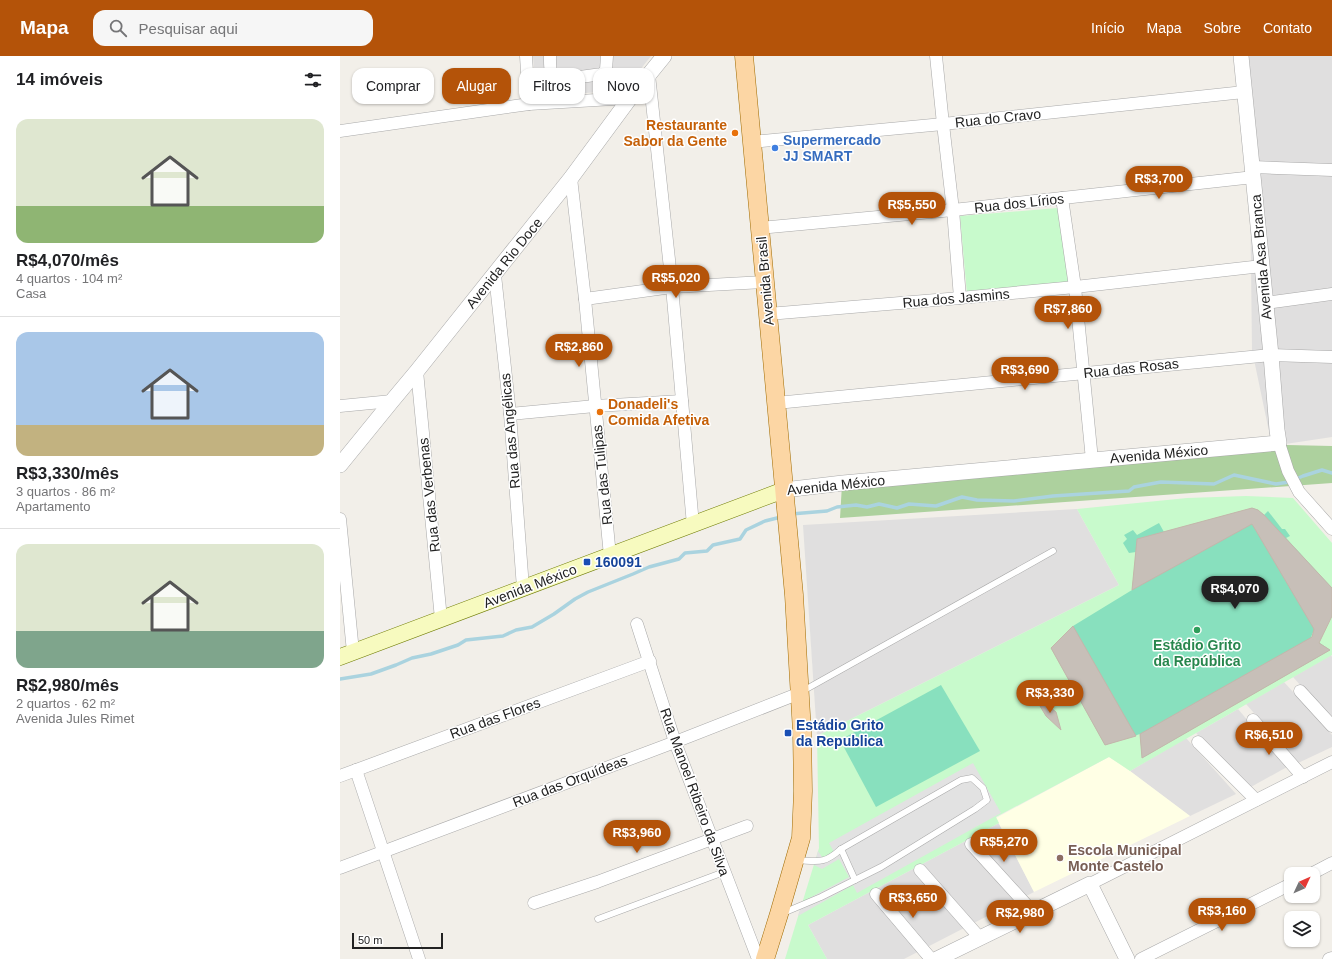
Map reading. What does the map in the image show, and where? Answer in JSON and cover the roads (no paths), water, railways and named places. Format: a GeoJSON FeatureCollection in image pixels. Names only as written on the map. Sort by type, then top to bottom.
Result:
{"type":"FeatureCollection","features":[{"type":"Feature","properties":{"kind":"main road","name":"Avenida Brasil"},"geometry":{"type":"LineString","coordinates":[[744,56],[788,532],[800,692],[803,791],[801,838],[765,959]]}},
{"type":"Feature","properties":{"kind":"main road","name":"Avenida México"},"geometry":{"type":"LineString","coordinates":[[346,655],[693,525],[785,498]]}},
{"type":"Feature","properties":{"kind":"street"},"geometry":{"type":"LineString","coordinates":[[526,56],[527,68]]}},
{"type":"Feature","properties":{"kind":"street"},"geometry":{"type":"LineString","coordinates":[[550,56],[552,75],[558,80],[602,74],[606,70],[607,56]]}},
{"type":"Feature","properties":{"kind":"street","name":"Avenida Rio Doce"},"geometry":{"type":"LineString","coordinates":[[654,68],[663,56]]}},
{"type":"Feature","properties":{"kind":"street"},"geometry":{"type":"LineString","coordinates":[[936,56],[953,210],[960,298]]}},
{"type":"Feature","properties":{"kind":"street","name":"Avenida Asa Branca"},"geometry":{"type":"LineString","coordinates":[[1241,56],[1271,354],[1277,430],[1272,444]]}},
{"type":"Feature","properties":{"kind":"street","name":"Rua do Cravo"},"geometry":{"type":"LineString","coordinates":[[752,142],[943,124],[1244,92]]}},
{"type":"Feature","properties":{"kind":"street"},"geometry":{"type":"LineString","coordinates":[[340,131],[529,104]]}},
{"type":"Feature","properties":{"kind":"street","name":"Avenida Rio Doce"},"geometry":{"type":"LineString","coordinates":[[340,465],[495,275],[571,178],[626,104]]}},
{"type":"Feature","properties":{"kind":"street"},"geometry":{"type":"LineString","coordinates":[[652,104],[672,287],[693,525]]}},
{"type":"Feature","properties":{"kind":"street","name":"Rua dos Lírios"},"geometry":{"type":"LineString","coordinates":[[760,228],[1062,198],[1253,172],[1332,170]]}},
{"type":"Feature","properties":{"kind":"street","name":"Rua das Tulipas"},"geometry":{"type":"LineString","coordinates":[[571,178],[585,299],[610,556]]}},
{"type":"Feature","properties":{"kind":"street"},"geometry":{"type":"LineString","coordinates":[[1062,198],[1075,287],[1092,460]]}},
{"type":"Feature","properties":{"kind":"street","name":"Rua dos Jasmins"},"geometry":{"type":"LineString","coordinates":[[768,314],[1075,287],[1262,266]]}},
{"type":"Feature","properties":{"kind":"street","name":"Rua das Angélicas"},"geometry":{"type":"LineString","coordinates":[[495,275],[510,414],[523,588]]}},
{"type":"Feature","properties":{"kind":"street"},"geometry":{"type":"LineString","coordinates":[[585,299],[672,287],[765,282]]}},
{"type":"Feature","properties":{"kind":"street"},"geometry":{"type":"LineString","coordinates":[[1266,302],[1332,294]]}},
{"type":"Feature","properties":{"kind":"street","name":"Rua das Rosas"},"geometry":{"type":"LineString","coordinates":[[776,403],[1271,354],[1332,357]]}},
{"type":"Feature","properties":{"kind":"street","name":"Rua das Verbenas"},"geometry":{"type":"LineString","coordinates":[[417,372],[441,619]]}},
{"type":"Feature","properties":{"kind":"street"},"geometry":{"type":"LineString","coordinates":[[340,406],[392,400]]}},
{"type":"Feature","properties":{"kind":"street"},"geometry":{"type":"LineString","coordinates":[[510,414],[595,406],[682,401]]}},
{"type":"Feature","properties":{"kind":"street"},"geometry":{"type":"LineString","coordinates":[[1272,444],[1299,492],[1332,529]]}},
{"type":"Feature","properties":{"kind":"street","name":"Avenida México"},"geometry":{"type":"LineString","coordinates":[[785,498],[843,483],[1272,444]]}},
{"type":"Feature","properties":{"kind":"street"},"geometry":{"type":"LineString","coordinates":[[340,519],[346,655]]}},
{"type":"Feature","properties":{"kind":"street","name":"Rua Manoel Ribeiro da Silva"},"geometry":{"type":"LineString","coordinates":[[637,624],[675,742],[758,959]]}},
{"type":"Feature","properties":{"kind":"street","name":"Rua das Flores"},"geometry":{"type":"LineString","coordinates":[[340,776],[650,661]]}},
{"type":"Feature","properties":{"kind":"street"},"geometry":{"type":"LineString","coordinates":[[1300,691],[1332,726]]}},
{"type":"Feature","properties":{"kind":"street","name":"Rua das Orquídeas"},"geometry":{"type":"LineString","coordinates":[[340,868],[675,742],[800,692]]}},
{"type":"Feature","properties":{"kind":"street"},"geometry":{"type":"LineString","coordinates":[[1253,720],[1303,777]]}},
{"type":"Feature","properties":{"kind":"street"},"geometry":{"type":"LineString","coordinates":[[1198,742],[1256,800]]}},
{"type":"Feature","properties":{"kind":"street"},"geometry":{"type":"LineString","coordinates":[[876,894],[939,958],[1332,762]]}},
{"type":"Feature","properties":{"kind":"street"},"geometry":{"type":"LineString","coordinates":[[356,770],[418,958]]}},
{"type":"Feature","properties":{"kind":"street"},"geometry":{"type":"LineString","coordinates":[[534,903],[712,840],[747,826]]}},
{"type":"Feature","properties":{"kind":"street"},"geometry":{"type":"LineString","coordinates":[[971,844],[1033,912]]}},
{"type":"Feature","properties":{"kind":"street"},"geometry":{"type":"LineString","coordinates":[[1320,869],[1332,863]]}},
{"type":"Feature","properties":{"kind":"street"},"geometry":{"type":"LineString","coordinates":[[920,870],[980,938]]}},
{"type":"Feature","properties":{"kind":"street"},"geometry":{"type":"LineString","coordinates":[[1090,884],[1127,959]]}},
{"type":"Feature","properties":{"kind":"street"},"geometry":{"type":"LineString","coordinates":[[1141,959],[1284,888]]}},
{"type":"Feature","properties":{"kind":"lane"},"geometry":{"type":"LineString","coordinates":[[800,692],[1053,551]]}},
{"type":"Feature","properties":{"kind":"lane"},"geometry":{"type":"LineString","coordinates":[[779,914],[821,897],[881,867],[975,809],[987,800],[983,788],[972,778],[960,780],[841,850],[830,859],[822,861],[795,860]]}},
{"type":"Feature","properties":{"kind":"lane"},"geometry":{"type":"LineString","coordinates":[[841,850],[855,880]]}},
{"type":"Feature","properties":{"kind":"lane"},"geometry":{"type":"LineString","coordinates":[[598,919],[724,872]]}},
{"type":"Feature","properties":{"kind":"waterway"},"geometry":{"type":"LineString","coordinates":[[791,514],[827,511],[837,507],[856,505],[867,507],[879,504],[897,508],[909,504],[936,506],[962,497],[977,500],[1014,501],[1053,496],[1129,491],[1134,487],[1161,482],[1214,484],[1234,475],[1276,484],[1289,482],[1322,470],[1332,473]]}},
{"type":"Feature","properties":{"kind":"waterway"},"geometry":{"type":"LineString","coordinates":[[340,679],[371,674],[412,658],[431,654],[458,645],[466,640],[503,636],[516,630],[532,627],[588,592],[649,567],[679,559],[685,553],[707,551],[713,545],[740,539],[746,530],[765,521],[781,517]]}},
{"type":"Feature","properties":{"kind":"place","name":"Restaurante Sabor da Gente"},"geometry":{"type":"Point","coordinates":[735,133]}},
{"type":"Feature","properties":{"kind":"place","name":"Supermercado JJ SMART"},"geometry":{"type":"Point","coordinates":[775,148]}},
{"type":"Feature","properties":{"kind":"place","name":"Donadeli's Comida Afetiva"},"geometry":{"type":"Point","coordinates":[600,412]}},
{"type":"Feature","properties":{"kind":"place","name":"160091"},"geometry":{"type":"Point","coordinates":[587,562]}},
{"type":"Feature","properties":{"kind":"place","name":"Estádio Grito da República"},"geometry":{"type":"Point","coordinates":[1197,630]}},
{"type":"Feature","properties":{"kind":"place","name":"Estádio Grito da Republica"},"geometry":{"type":"Point","coordinates":[788,733]}},
{"type":"Feature","properties":{"kind":"place","name":"Escola Municipal Monte Castelo"},"geometry":{"type":"Point","coordinates":[1060,858]}}]}
